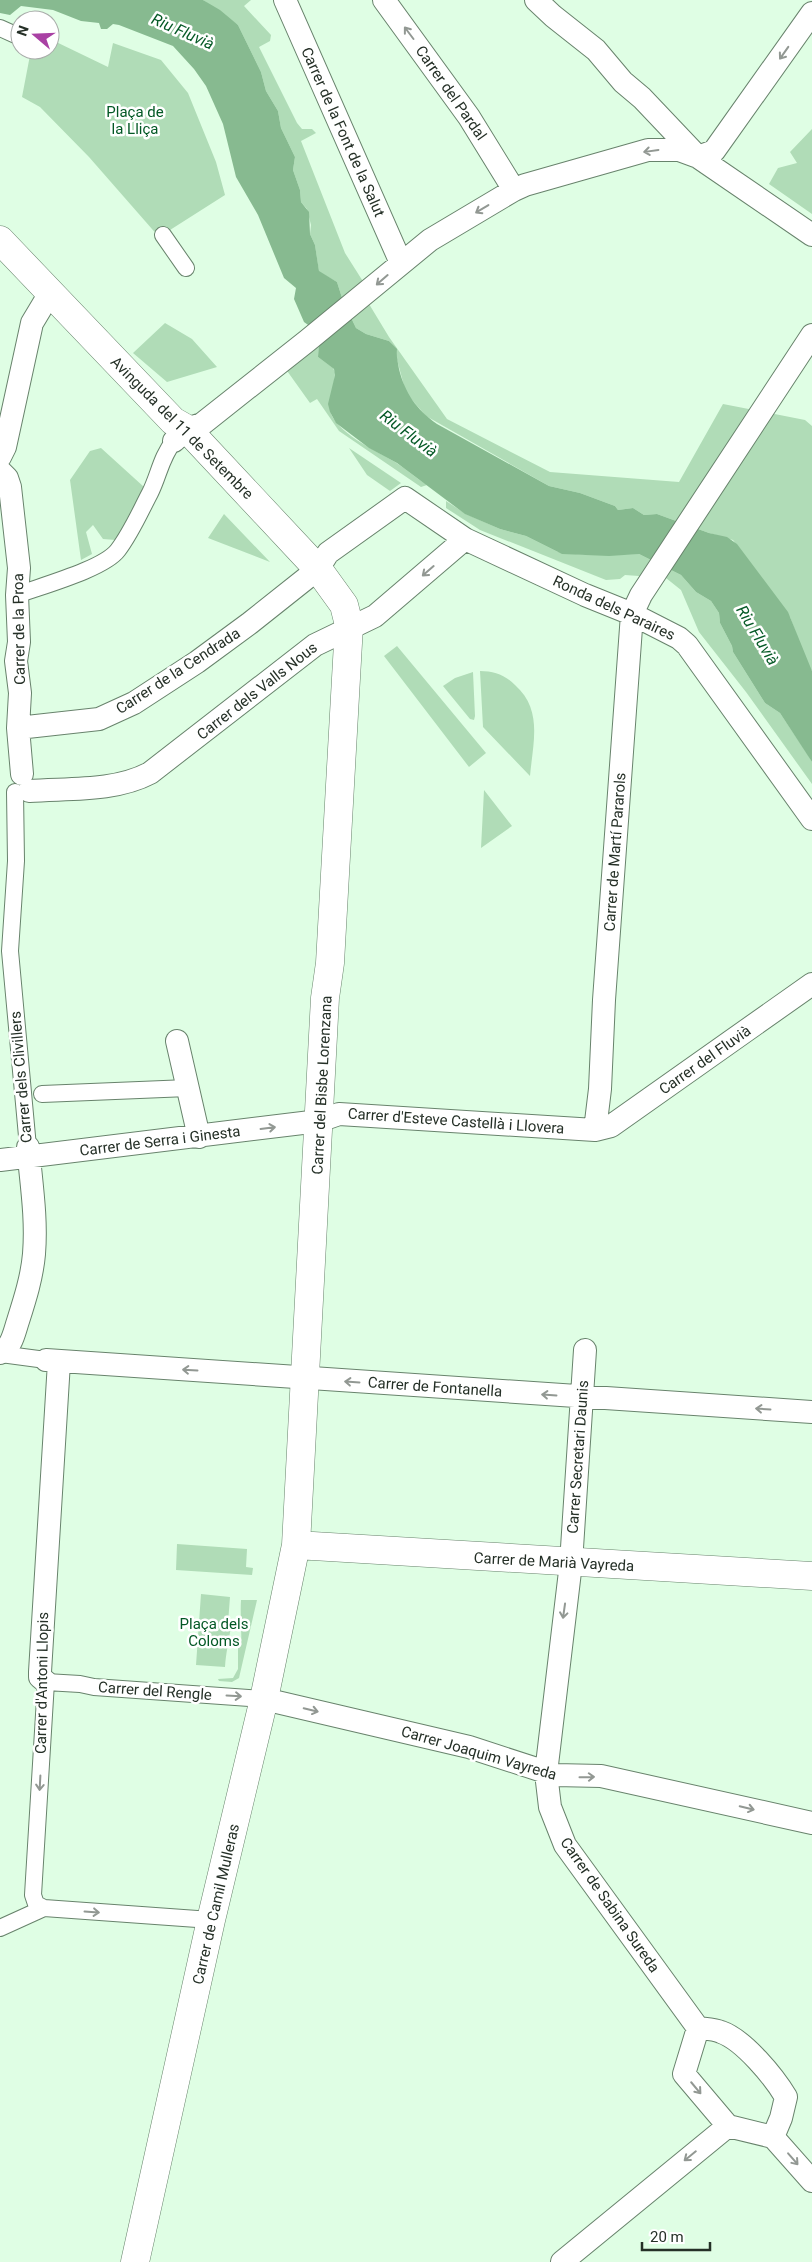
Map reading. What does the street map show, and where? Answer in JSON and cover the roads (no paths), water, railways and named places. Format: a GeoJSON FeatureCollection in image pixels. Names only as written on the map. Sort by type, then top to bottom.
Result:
{"type":"FeatureCollection","features":[{"type":"Feature","properties":{"kind":"main road","name":"Avinguda del 11 de Setembre"},"geometry":{"type":"LineString","coordinates":[[3,248],[50,293],[173,421],[180,435],[318,569],[344,605],[348,627]]}},
{"type":"Feature","properties":{"kind":"main road","name":"Carrer del Bisbe Lorenzana"},"geometry":{"type":"LineString","coordinates":[[296,1546],[348,627]]}},
{"type":"Feature","properties":{"kind":"main road","name":"Carrer de Marià Vayreda"},"geometry":{"type":"LineString","coordinates":[[296,1546],[812,1576]]}},
{"type":"Feature","properties":{"kind":"main road","name":"Carrer de Camil Mulleras"},"geometry":{"type":"LineString","coordinates":[[136,2262],[211,1920],[264,1700],[296,1546]]}},
{"type":"Feature","properties":{"kind":"street","name":"Carrer de la Font de la Salut"},"geometry":{"type":"LineString","coordinates":[[285,0],[401,263]]}},
{"type":"Feature","properties":{"kind":"street","name":"Carrer del Pardal"},"geometry":{"type":"LineString","coordinates":[[384,0],[469,117],[514,190]]}},
{"type":"Feature","properties":{"kind":"street"},"geometry":{"type":"LineString","coordinates":[[536,0],[596,50],[623,82],[642,98],[698,157],[812,235]]}},
{"type":"Feature","properties":{"kind":"street"},"geometry":{"type":"LineString","coordinates":[[17,595],[89,568],[105,561],[118,551],[151,490],[162,459],[180,435],[202,424],[362,297],[430,240],[525,185],[648,150],[679,150],[698,157],[714,151],[812,13]]}},
{"type":"Feature","properties":{"kind":"street"},"geometry":{"type":"LineString","coordinates":[[163,235],[186,268]]}},
{"type":"Feature","properties":{"kind":"street"},"geometry":{"type":"LineString","coordinates":[[0,457],[5,447],[32,323],[50,293]]}},
{"type":"Feature","properties":{"kind":"street","name":"Carrer de Martí Pararols"},"geometry":{"type":"LineString","coordinates":[[595,1130],[600,1089],[604,1000],[632,614],[638,600],[652,578],[812,334]]}},
{"type":"Feature","properties":{"kind":"street","name":"Carrer de la Proa"},"geometry":{"type":"LineString","coordinates":[[0,471],[7,478],[15,524],[18,568],[17,595],[9,650],[20,693],[18,788]]}},
{"type":"Feature","properties":{"kind":"street","name":"Carrer de la Cendrada"},"geometry":{"type":"LineString","coordinates":[[18,728],[99,719],[134,703],[218,647],[318,569],[328,553],[405,498]]}},
{"type":"Feature","properties":{"kind":"street","name":"Ronda dels Paraires"},"geometry":{"type":"LineString","coordinates":[[405,498],[465,539],[585,595],[632,614],[679,638],[687,645],[812,819]]}},
{"type":"Feature","properties":{"kind":"street","name":"Carrer dels Valls Nous"},"geometry":{"type":"LineString","coordinates":[[18,788],[109,786],[140,778],[179,751],[315,645],[385,608],[465,539]]}},
{"type":"Feature","properties":{"kind":"street","name":"Carrer dels Clivillers"},"geometry":{"type":"LineString","coordinates":[[0,1354],[6,1350],[10,1342],[26,1294],[34,1254],[35,1213],[28,1152],[30,1095],[10,951],[16,861],[18,788]]}},
{"type":"Feature","properties":{"kind":"street","name":"Carrer del Fluvià"},"geometry":{"type":"LineString","coordinates":[[595,1130],[611,1126],[812,984]]}},
{"type":"Feature","properties":{"kind":"street"},"geometry":{"type":"LineString","coordinates":[[177,1041],[199,1137]]}},
{"type":"Feature","properties":{"kind":"street"},"geometry":{"type":"LineString","coordinates":[[30,1095],[188,1088]]}},
{"type":"Feature","properties":{"kind":"street","name":"Carrer d'Esteve Castellà i Llovera"},"geometry":{"type":"LineString","coordinates":[[320,1121],[339,1114],[595,1130]]}},
{"type":"Feature","properties":{"kind":"street","name":"Carrer de Serra i Ginesta"},"geometry":{"type":"LineString","coordinates":[[0,1160],[28,1152],[199,1137],[320,1121]]}},
{"type":"Feature","properties":{"kind":"street","name":"Carrer Secretari Daunis"},"geometry":{"type":"LineString","coordinates":[[546,1773],[571,1563],[585,1350]]}},
{"type":"Feature","properties":{"kind":"street"},"geometry":{"type":"LineString","coordinates":[[0,1354],[52,1361]]}},
{"type":"Feature","properties":{"kind":"street","name":"Carrer de Fontanella"},"geometry":{"type":"LineString","coordinates":[[52,1361],[812,1412]]}},
{"type":"Feature","properties":{"kind":"street","name":"Carrer d'Antoni Llopis"},"geometry":{"type":"LineString","coordinates":[[44,1908],[36,1904],[33,1895],[46,1682],[40,1677],[40,1672],[52,1361]]}},
{"type":"Feature","properties":{"kind":"street","name":"Carrer del Rengle"},"geometry":{"type":"LineString","coordinates":[[46,1682],[264,1700]]}},
{"type":"Feature","properties":{"kind":"street","name":"Carrer Joaquim Vayreda"},"geometry":{"type":"LineString","coordinates":[[264,1700],[470,1747],[546,1773],[565,1777],[601,1776],[812,1823]]}},
{"type":"Feature","properties":{"kind":"street","name":"Carrer de Sabina Sureda"},"geometry":{"type":"LineString","coordinates":[[546,1773],[550,1807],[565,1845],[698,2028]]}},
{"type":"Feature","properties":{"kind":"street"},"geometry":{"type":"LineString","coordinates":[[0,1928],[44,1908],[211,1920]]}},
{"type":"Feature","properties":{"kind":"street"},"geometry":{"type":"LineString","coordinates":[[774,2137],[786,2097],[775,2078],[750,2052],[722,2032],[698,2028],[684,2074],[728,2126],[774,2137],[812,2181]]}},
{"type":"Feature","properties":{"kind":"street"},"geometry":{"type":"LineString","coordinates":[[562,2262],[728,2126]]}},
{"type":"Feature","properties":{"kind":"water","name":"Riu Fluvià"},"geometry":{"type":"Polygon","coordinates":[[[0,0],[203,0],[220,10],[238,25],[261,72],[266,91],[278,111],[281,128],[295,157],[293,170],[300,190],[301,202],[309,212],[310,234],[315,245],[319,271],[337,282],[343,301],[356,328],[366,334],[389,341],[397,349],[399,369],[412,400],[437,424],[549,486],[580,493],[615,506],[618,510],[633,508],[644,515],[657,514],[709,533],[727,537],[737,544],[788,612],[812,671],[812,762],[780,713],[765,703],[733,652],[732,646],[720,623],[719,613],[711,601],[696,592],[681,575],[639,554],[609,556],[562,554],[526,536],[500,529],[465,514],[397,463],[369,448],[336,423],[328,404],[335,375],[334,369],[318,357],[319,341],[311,327],[304,322],[294,299],[296,288],[284,278],[258,215],[236,177],[223,124],[206,86],[194,69],[173,46],[119,25],[113,24],[107,29],[101,29],[99,23],[81,21],[60,13],[60,10],[21,6],[16,10],[10,10],[10,15],[0,13],[0,0]]]}},
{"type":"Feature","properties":{"kind":"park label","name":"Plaça de la Lliça"},"geometry":{"type":"Point","coordinates":[135,120]}},
{"type":"Feature","properties":{"kind":"park label","name":"Plaça dels Coloms"},"geometry":{"type":"Point","coordinates":[214,1632]}}]}
